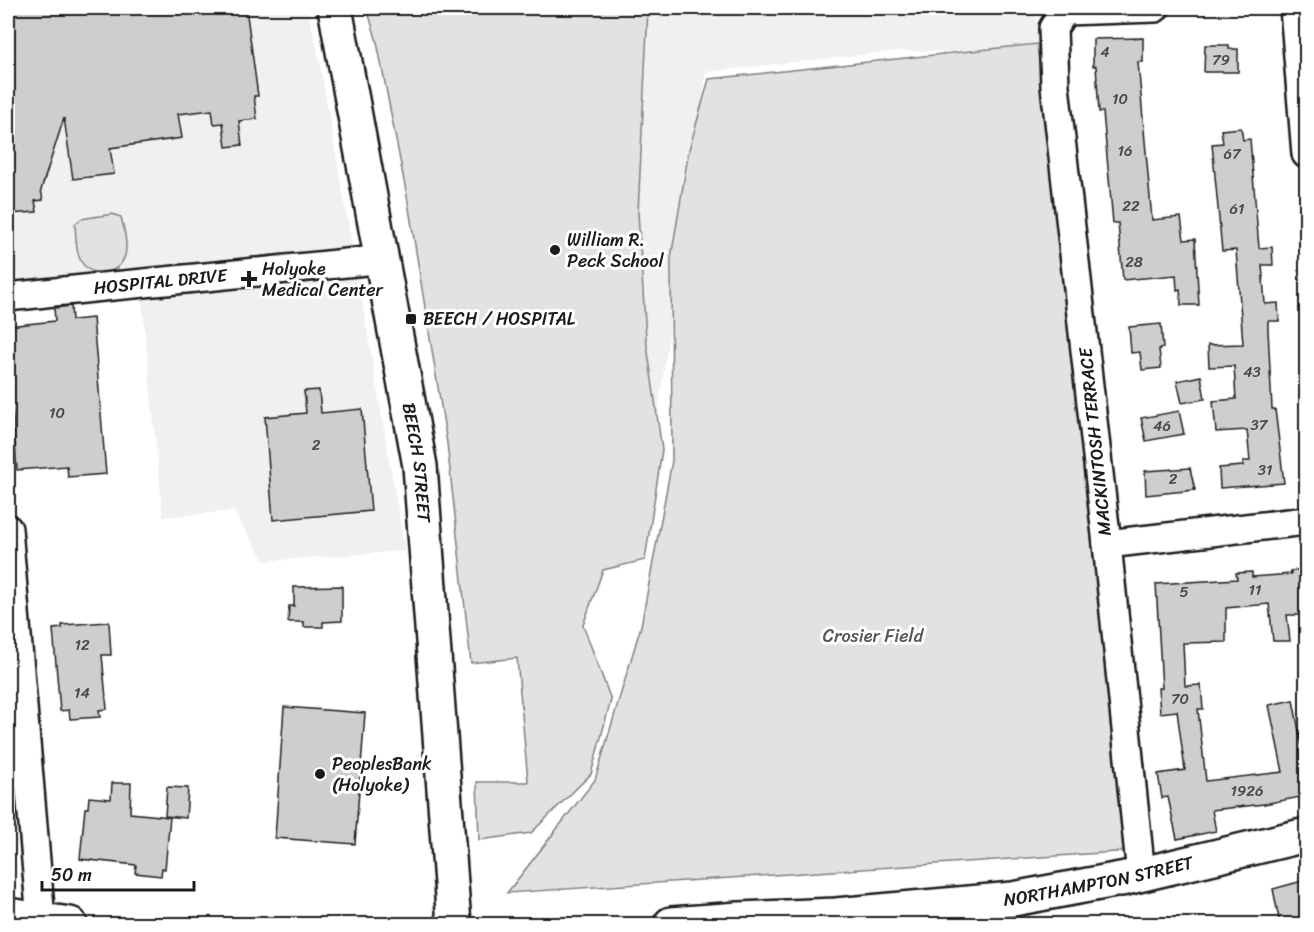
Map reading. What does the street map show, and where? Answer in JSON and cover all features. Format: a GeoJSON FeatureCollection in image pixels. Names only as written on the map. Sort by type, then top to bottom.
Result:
{"type":"FeatureCollection","features":[{"type":"Feature","properties":{"kind":"main road","name":"BEECH STREET"},"geometry":{"type":"LineString","coordinates":[[335,8],[420,466],[454,924]]}},
{"type":"Feature","properties":{"kind":"main road","name":"NORTHAMPTON STREET"},"geometry":{"type":"LineString","coordinates":[[671,924],[836,915],[1013,899],[1141,875],[1306,835]]}},
{"type":"Feature","properties":{"kind":"main road"},"geometry":{"type":"LineString","coordinates":[[8,915],[55,922]]}},
{"type":"Feature","properties":{"kind":"street","name":"MACKINTOSH TERRACE"},"geometry":{"type":"LineString","coordinates":[[1141,875],[1107,544],[1055,86],[1053,28],[1065,11],[1155,8]]}},
{"type":"Feature","properties":{"kind":"street"},"geometry":{"type":"LineString","coordinates":[[1294,8],[1306,154]]}},
{"type":"Feature","properties":{"kind":"street","name":"HOSPITAL DRIVE"},"geometry":{"type":"LineString","coordinates":[[8,297],[383,259]]}},
{"type":"Feature","properties":{"kind":"street"},"geometry":{"type":"LineString","coordinates":[[1107,544],[1306,521]]}},
{"type":"Feature","properties":{"kind":"street"},"geometry":{"type":"LineString","coordinates":[[8,529],[55,922]]}},
{"type":"Feature","properties":{"kind":"shaded area","name":"Holyoke Medical Center"},"geometry":{"type":"Polygon","coordinates":[[[8,8],[307,8],[317,48],[405,551],[265,561],[233,511],[163,517],[139,272],[8,287],[8,8]]]}},
{"type":"Feature","properties":{"kind":"shaded area","name":"William R. Peck School"},"geometry":{"type":"Polygon","coordinates":[[[370,8],[1033,8],[1047,52],[896,51],[706,72],[649,476],[467,428],[370,8]]]}},
{"type":"Feature","properties":{"kind":"green space","name":"William R. Peck School"},"geometry":{"type":"Polygon","coordinates":[[[367,8],[648,8],[638,213],[646,338],[662,450],[645,560],[603,570],[583,625],[611,700],[591,774],[531,833],[479,840],[477,782],[528,782],[517,658],[471,663],[447,443],[407,196],[377,42],[367,8]]]}},
{"type":"Feature","properties":{"kind":"green space","name":"Crosier Field"},"geometry":{"type":"Polygon","coordinates":[[[1037,44],[1130,851],[507,893],[595,780],[641,626],[672,461],[671,258],[689,150],[709,79],[1037,44]]]}},
{"type":"Feature","properties":{"kind":"green space"},"geometry":{"type":"Polygon","coordinates":[[[112,214],[121,217],[126,241],[125,255],[122,262],[112,271],[98,273],[91,271],[79,257],[75,224],[81,219],[112,214]]]}},
{"type":"Feature","properties":{"kind":"building"},"geometry":{"type":"Polygon","coordinates":[[[8,8],[246,8],[258,96],[254,96],[257,119],[239,121],[242,145],[226,147],[223,123],[214,124],[212,110],[178,114],[182,138],[110,148],[114,174],[73,179],[64,118],[41,190],[43,200],[35,201],[37,212],[8,214],[8,8]]]}},
{"type":"Feature","properties":{"kind":"building"},"geometry":{"type":"Polygon","coordinates":[[[1143,38],[1143,62],[1138,62],[1152,220],[1181,217],[1184,240],[1195,239],[1199,305],[1181,305],[1176,275],[1123,280],[1118,223],[1113,223],[1103,112],[1099,112],[1096,66],[1093,66],[1093,39],[1143,38]]]}},
{"type":"Feature","properties":{"kind":"building"},"geometry":{"type":"Polygon","coordinates":[[[1205,45],[1229,45],[1229,49],[1238,49],[1238,72],[1204,72],[1205,45]]]}},
{"type":"Feature","properties":{"kind":"building"},"geometry":{"type":"Polygon","coordinates":[[[1241,128],[1243,140],[1250,139],[1259,248],[1272,247],[1273,265],[1262,265],[1265,304],[1278,303],[1279,321],[1268,321],[1268,330],[1272,409],[1275,409],[1284,483],[1220,488],[1219,468],[1243,466],[1243,461],[1250,461],[1247,430],[1216,432],[1213,401],[1236,399],[1234,366],[1209,367],[1208,345],[1243,344],[1236,250],[1222,251],[1212,144],[1223,143],[1221,130],[1241,128]]]}},
{"type":"Feature","properties":{"kind":"building"},"geometry":{"type":"Polygon","coordinates":[[[71,306],[72,320],[93,318],[106,474],[68,477],[67,466],[17,470],[8,359],[8,326],[55,321],[54,308],[71,306]]]}},
{"type":"Feature","properties":{"kind":"building"},"geometry":{"type":"Polygon","coordinates":[[[1161,324],[1163,348],[1159,349],[1161,368],[1142,370],[1140,352],[1131,353],[1129,327],[1161,324]]]}},
{"type":"Feature","properties":{"kind":"building"},"geometry":{"type":"Polygon","coordinates":[[[1201,376],[1205,399],[1182,403],[1177,381],[1201,376]]]}},
{"type":"Feature","properties":{"kind":"building"},"geometry":{"type":"Polygon","coordinates":[[[319,390],[321,413],[362,409],[371,511],[273,520],[265,417],[306,413],[304,391],[319,390]]]}},
{"type":"Feature","properties":{"kind":"building"},"geometry":{"type":"Polygon","coordinates":[[[1179,411],[1184,434],[1146,441],[1141,418],[1179,411]]]}},
{"type":"Feature","properties":{"kind":"building"},"geometry":{"type":"Polygon","coordinates":[[[1190,468],[1195,490],[1146,495],[1145,471],[1190,468]]]}},
{"type":"Feature","properties":{"kind":"building"},"geometry":{"type":"Polygon","coordinates":[[[1306,569],[1306,615],[1287,615],[1290,641],[1273,641],[1269,604],[1226,608],[1226,642],[1183,643],[1185,686],[1201,685],[1203,709],[1198,709],[1206,781],[1283,772],[1269,705],[1293,700],[1302,747],[1306,746],[1306,796],[1212,810],[1216,831],[1177,839],[1168,797],[1162,798],[1158,774],[1185,770],[1177,711],[1160,713],[1158,688],[1162,688],[1156,584],[1237,579],[1236,573],[1252,572],[1252,577],[1291,574],[1290,571],[1306,569]]]}},
{"type":"Feature","properties":{"kind":"building"},"geometry":{"type":"Polygon","coordinates":[[[342,586],[342,621],[323,622],[323,627],[304,627],[304,622],[288,622],[289,606],[294,606],[294,587],[342,586]]]}},
{"type":"Feature","properties":{"kind":"building"},"geometry":{"type":"Polygon","coordinates":[[[109,622],[111,655],[102,655],[107,709],[99,710],[100,717],[70,719],[69,710],[60,711],[53,629],[62,628],[62,625],[109,622]]]}},
{"type":"Feature","properties":{"kind":"building","name":"PeoplesBank (Holyoke)"},"geometry":{"type":"Polygon","coordinates":[[[284,707],[365,713],[355,844],[275,838],[284,707]]]}},
{"type":"Feature","properties":{"kind":"building"},"geometry":{"type":"Polygon","coordinates":[[[112,783],[131,783],[130,813],[170,817],[165,869],[162,868],[161,876],[135,873],[136,865],[80,859],[85,808],[88,808],[89,797],[111,799],[112,783]]]}},
{"type":"Feature","properties":{"kind":"building"},"geometry":{"type":"Polygon","coordinates":[[[167,787],[188,788],[186,818],[165,816],[167,787]]]}},
{"type":"Feature","properties":{"kind":"building"},"geometry":{"type":"Polygon","coordinates":[[[1306,880],[1306,924],[1280,924],[1273,889],[1306,880]]]}},
{"type":"Feature","properties":{"kind":"place","name":"William R. Peck School"},"geometry":{"type":"Point","coordinates":[555,250]}},
{"type":"Feature","properties":{"kind":"place","name":"Holyoke Medical Center"},"geometry":{"type":"Point","coordinates":[249,279]}},
{"type":"Feature","properties":{"kind":"place","name":"BEECH / HOSPITAL"},"geometry":{"type":"Point","coordinates":[411,319]}},
{"type":"Feature","properties":{"kind":"place","name":"PeoplesBank (Holyoke)"},"geometry":{"type":"Point","coordinates":[320,774]}}]}
